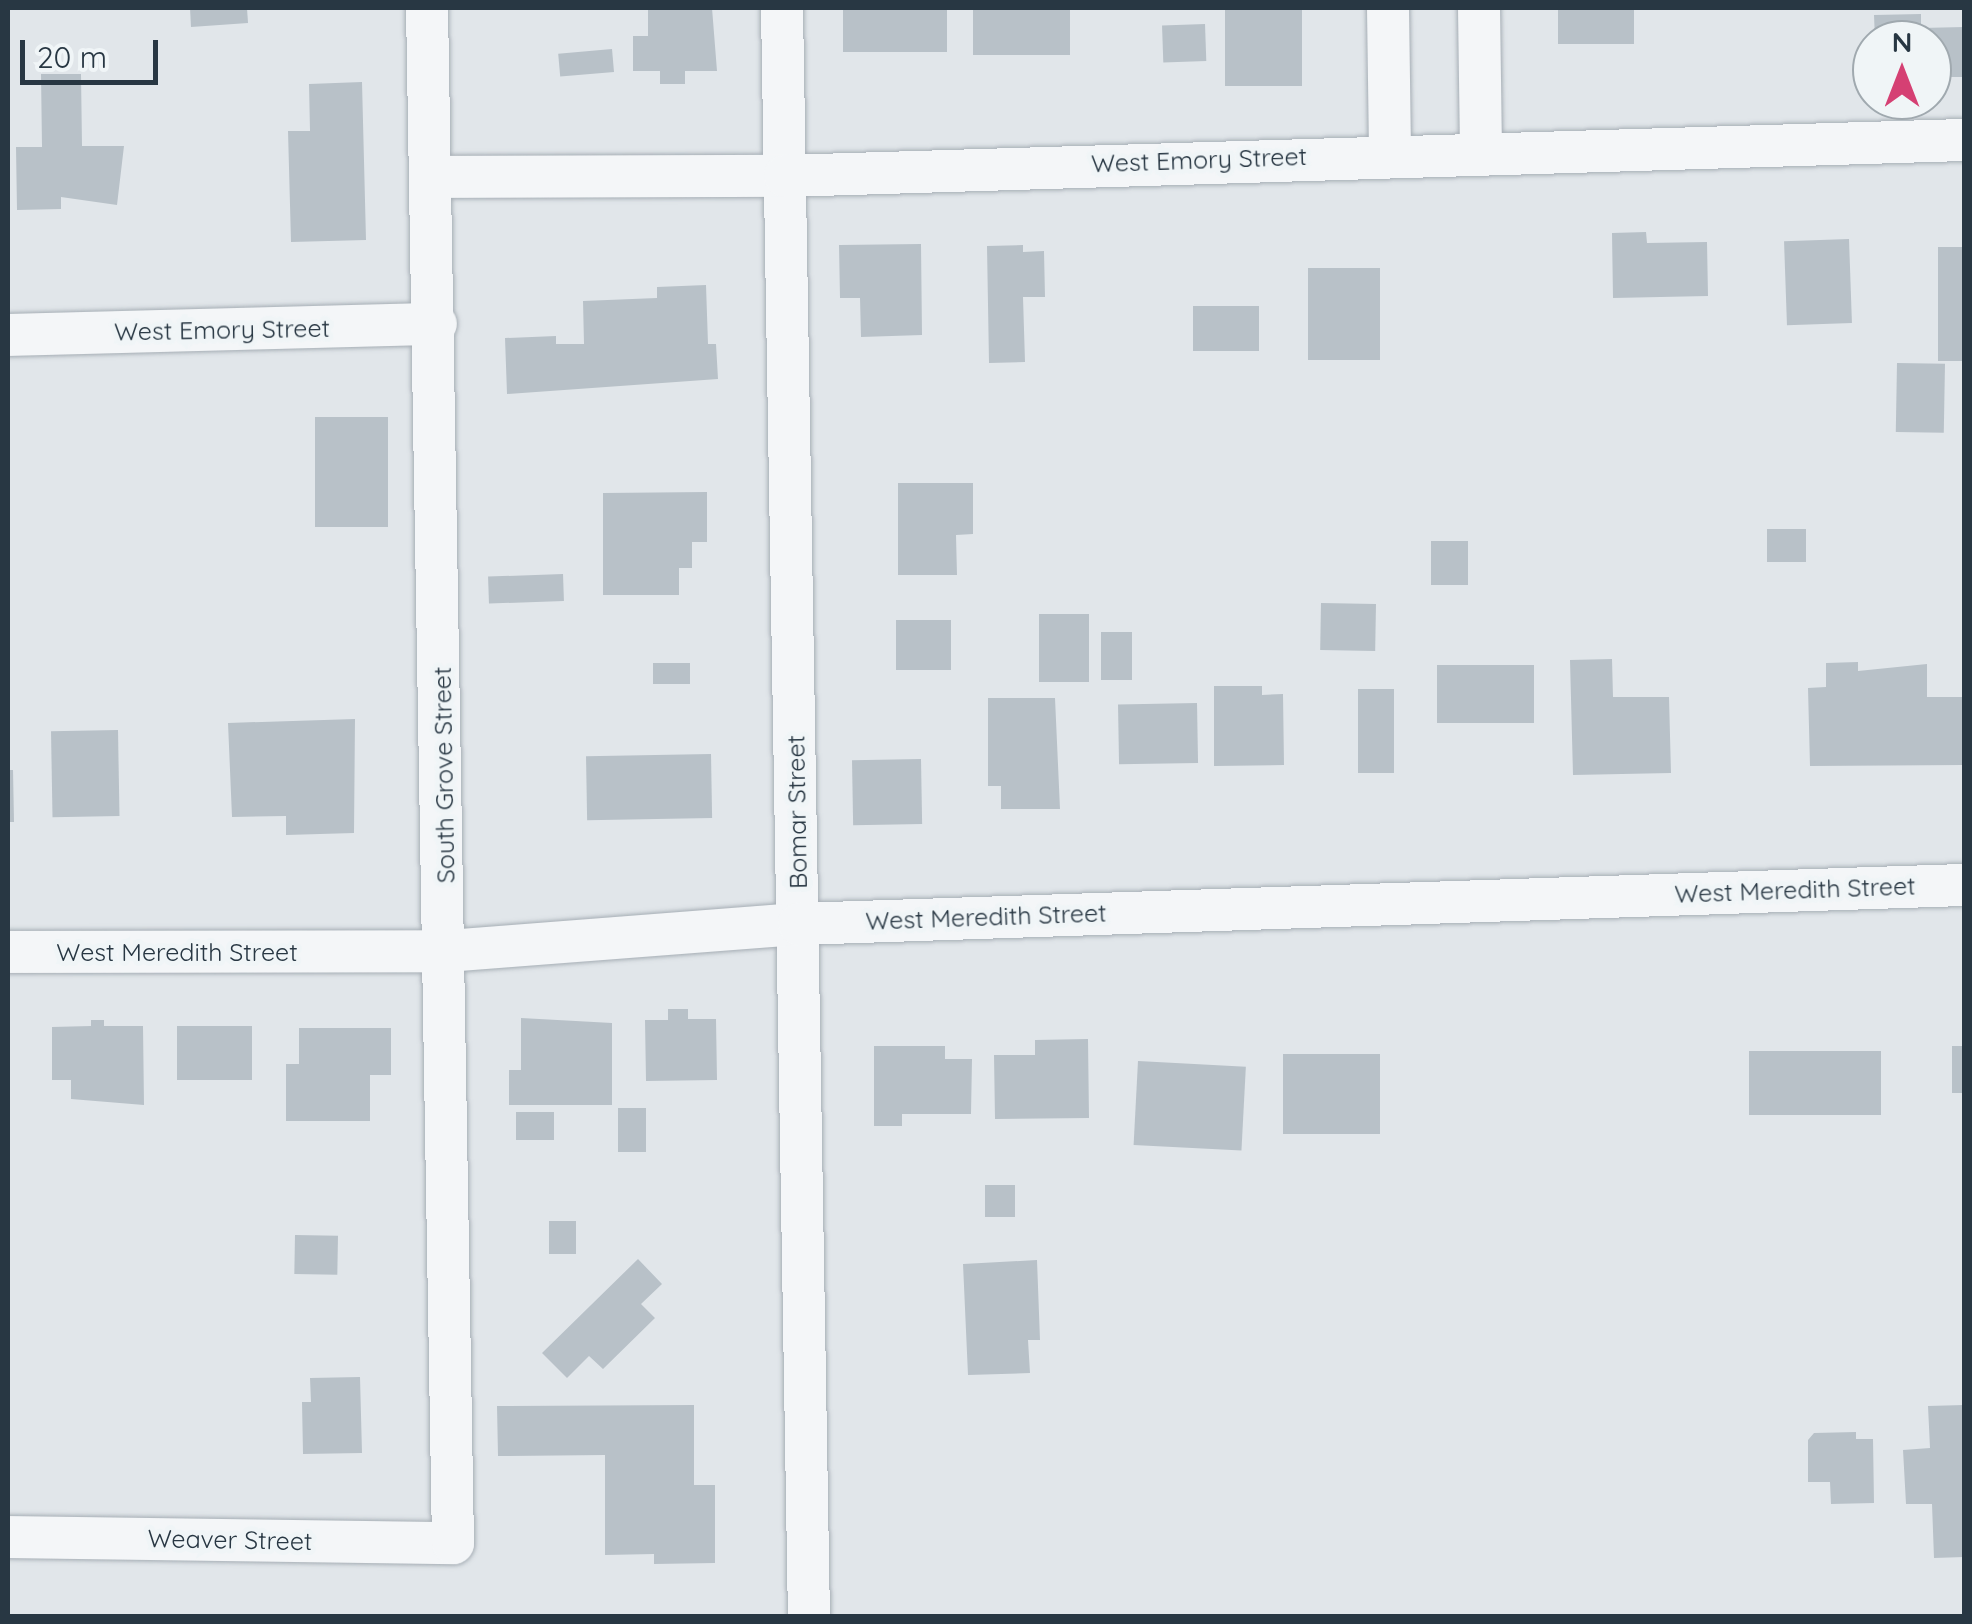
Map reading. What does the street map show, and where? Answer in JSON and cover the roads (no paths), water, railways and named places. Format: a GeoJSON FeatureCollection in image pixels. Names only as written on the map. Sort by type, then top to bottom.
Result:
{"type":"FeatureCollection","features":[{"type":"Feature","properties":{"kind":"street","name":"South Grove Street"},"geometry":{"type":"LineString","coordinates":[[427,8],[447,951],[452,1543]]}},
{"type":"Feature","properties":{"kind":"street","name":"Bomar Street"},"geometry":{"type":"LineString","coordinates":[[782,8],[808,1616]]}},
{"type":"Feature","properties":{"kind":"street"},"geometry":{"type":"LineString","coordinates":[[1388,8],[1390,154]]}},
{"type":"Feature","properties":{"kind":"street"},"geometry":{"type":"LineString","coordinates":[[1480,8],[1482,150]]}},
{"type":"Feature","properties":{"kind":"street","name":"West Emory Street"},"geometry":{"type":"LineString","coordinates":[[433,177],[785,176],[1482,150],[1964,140]]}},
{"type":"Feature","properties":{"kind":"street","name":"West Emory Street"},"geometry":{"type":"LineString","coordinates":[[8,335],[436,324]]}},
{"type":"Feature","properties":{"kind":"street","name":"West Meredith Street"},"geometry":{"type":"LineString","coordinates":[[8,952],[447,951],[799,924],[1964,885]]}},
{"type":"Feature","properties":{"kind":"street","name":"Weaver Street"},"geometry":{"type":"LineString","coordinates":[[8,1537],[452,1543]]}}]}
